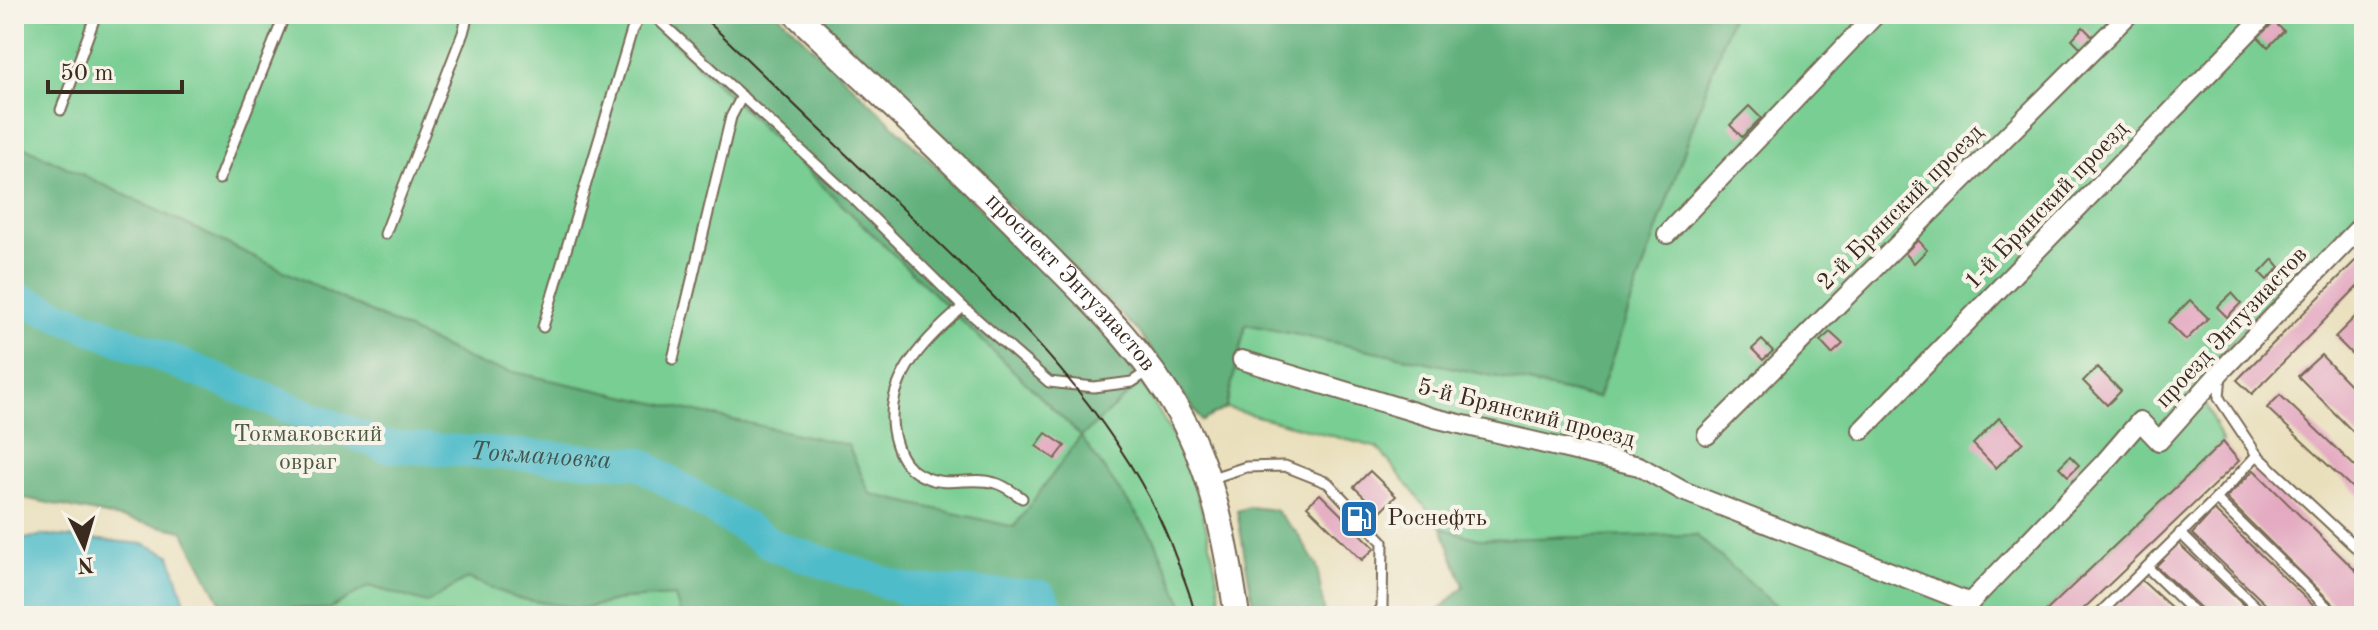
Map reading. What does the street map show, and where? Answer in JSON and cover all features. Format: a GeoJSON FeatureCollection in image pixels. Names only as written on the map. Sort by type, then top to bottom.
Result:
{"type":"FeatureCollection","features":[{"type":"Feature","properties":{"kind":"street","name":"проспект Энтузиастов"},"geometry":{"type":"LineString","coordinates":[[796,14],[1027,235],[1131,342],[1179,413],[1208,479],[1230,566],[1237,616]]}},
{"type":"Feature","properties":{"kind":"street"},"geometry":{"type":"LineString","coordinates":[[1667,234],[1876,14]]}},
{"type":"Feature","properties":{"kind":"street","name":"2-й Брянский проезд"},"geometry":{"type":"LineString","coordinates":[[1707,435],[2129,14]]}},
{"type":"Feature","properties":{"kind":"street","name":"1-й Брянский проезд"},"geometry":{"type":"LineString","coordinates":[[1862,430],[2266,14]]}},
{"type":"Feature","properties":{"kind":"street","name":"проезд Энтузиастов"},"geometry":{"type":"LineString","coordinates":[[1964,609],[2140,421],[2159,441],[2222,370],[2364,223]]}},
{"type":"Feature","properties":{"kind":"street","name":"5-й Брянский проезд"},"geometry":{"type":"LineString","coordinates":[[1242,360],[1434,418],[1639,466],[1683,491],[1964,609]]}},
{"type":"Feature","properties":{"kind":"lane"},"geometry":{"type":"LineString","coordinates":[[61,110],[96,14]]}},
{"type":"Feature","properties":{"kind":"lane"},"geometry":{"type":"LineString","coordinates":[[219,179],[285,14]]}},
{"type":"Feature","properties":{"kind":"lane"},"geometry":{"type":"LineString","coordinates":[[385,234],[468,14]]}},
{"type":"Feature","properties":{"kind":"lane"},"geometry":{"type":"LineString","coordinates":[[543,327],[632,30],[641,14]]}},
{"type":"Feature","properties":{"kind":"lane"},"geometry":{"type":"LineString","coordinates":[[652,14],[853,198],[963,307],[1049,382],[1094,387],[1132,382],[1150,370]]}},
{"type":"Feature","properties":{"kind":"lane"},"geometry":{"type":"LineString","coordinates":[[673,359],[731,117],[742,96]]}},
{"type":"Feature","properties":{"kind":"lane"},"geometry":{"type":"LineString","coordinates":[[963,307],[934,331],[912,357],[901,378],[892,409],[894,438],[903,463],[927,478],[957,483],[996,483],[1022,498]]}},
{"type":"Feature","properties":{"kind":"lane"},"geometry":{"type":"LineString","coordinates":[[2222,370],[2219,398],[2257,455],[2364,555]]}},
{"type":"Feature","properties":{"kind":"lane"},"geometry":{"type":"LineString","coordinates":[[2097,616],[2257,455]]}},
{"type":"Feature","properties":{"kind":"lane"},"geometry":{"type":"LineString","coordinates":[[1208,479],[1246,467],[1285,466],[1328,483],[1383,542],[1382,607],[1376,616]]}},
{"type":"Feature","properties":{"kind":"lane"},"geometry":{"type":"LineString","coordinates":[[2216,499],[2336,616]]}},
{"type":"Feature","properties":{"kind":"lane"},"geometry":{"type":"LineString","coordinates":[[2180,533],[2265,616]]}},
{"type":"Feature","properties":{"kind":"lane"},"geometry":{"type":"LineString","coordinates":[[2147,567],[2198,616]]}},
{"type":"Feature","properties":{"kind":"green space"},"geometry":{"type":"Polygon","coordinates":[[[14,14],[645,14],[1081,436],[1141,383],[1174,439],[1197,495],[1212,553],[1223,616],[1183,616],[1185,608],[1080,437],[1014,527],[870,494],[848,445],[481,365],[14,142],[14,14]]]}},
{"type":"Feature","properties":{"kind":"green space","name":"Токмаковский овраг"},"geometry":{"type":"Polygon","coordinates":[[[645,14],[778,14],[1018,245],[1120,351],[1141,383],[1081,437],[1155,540],[1185,609],[1183,616],[681,616],[675,596],[624,599],[581,609],[516,598],[468,578],[427,603],[369,586],[329,609],[256,607],[227,614],[183,531],[14,496],[14,142],[481,365],[848,445],[870,494],[1014,527],[1081,436],[645,14]]]}},
{"type":"Feature","properties":{"kind":"green space"},"geometry":{"type":"Polygon","coordinates":[[[813,14],[1732,14],[1598,398],[1246,324],[1226,408],[1202,421],[1139,332],[813,14]]]}},
{"type":"Feature","properties":{"kind":"green space"},"geometry":{"type":"Polygon","coordinates":[[[1732,14],[2364,14],[2364,207],[2217,358],[2204,400],[2223,442],[2041,616],[1796,616],[1771,602],[1562,536],[1520,540],[1478,539],[1442,528],[1378,448],[1226,408],[1246,324],[1598,398],[1732,14]]]}},
{"type":"Feature","properties":{"kind":"green space"},"geometry":{"type":"Polygon","coordinates":[[[1249,507],[1275,510],[1297,533],[1317,566],[1325,616],[1255,616],[1237,511],[1249,507]]]}},
{"type":"Feature","properties":{"kind":"green space"},"geometry":{"type":"Polygon","coordinates":[[[1442,528],[1478,539],[1696,535],[1771,602],[1796,616],[1434,616],[1464,586],[1442,528]]]}},
{"type":"Feature","properties":{"kind":"green space"},"geometry":{"type":"Polygon","coordinates":[[[468,578],[516,598],[581,609],[624,599],[676,596],[681,616],[227,614],[256,607],[329,609],[369,586],[427,602],[468,578]]]}},
{"type":"Feature","properties":{"kind":"water"},"geometry":{"type":"Polygon","coordinates":[[[44,535],[145,544],[170,555],[186,616],[14,616],[14,541],[44,535]]]}},
{"type":"Feature","properties":{"kind":"building"},"geometry":{"type":"Polygon","coordinates":[[[2274,22],[2284,31],[2268,47],[2258,37],[2274,22]]]}},
{"type":"Feature","properties":{"kind":"building"},"geometry":{"type":"Polygon","coordinates":[[[2083,27],[2093,37],[2081,48],[2072,39],[2083,27]]]}},
{"type":"Feature","properties":{"kind":"building"},"geometry":{"type":"Polygon","coordinates":[[[1749,106],[1761,118],[1742,137],[1730,125],[1749,106]]]}},
{"type":"Feature","properties":{"kind":"building"},"geometry":{"type":"Polygon","coordinates":[[[1918,240],[1927,250],[1914,263],[1905,253],[1918,240]]]}},
{"type":"Feature","properties":{"kind":"building"},"geometry":{"type":"Polygon","coordinates":[[[2364,252],[2364,280],[2252,394],[2237,380],[2364,252]]]}},
{"type":"Feature","properties":{"kind":"building"},"geometry":{"type":"Polygon","coordinates":[[[2273,259],[2280,267],[2267,280],[2260,273],[2273,259]]]}},
{"type":"Feature","properties":{"kind":"building"},"geometry":{"type":"Polygon","coordinates":[[[2232,293],[2241,303],[2227,317],[2217,307],[2232,293]]]}},
{"type":"Feature","properties":{"kind":"building"},"geometry":{"type":"Polygon","coordinates":[[[2190,300],[2208,318],[2186,340],[2168,322],[2190,300]]]}},
{"type":"Feature","properties":{"kind":"building"},"geometry":{"type":"Polygon","coordinates":[[[2357,315],[2364,322],[2364,366],[2335,337],[2357,315]]]}},
{"type":"Feature","properties":{"kind":"building"},"geometry":{"type":"Polygon","coordinates":[[[1830,332],[1843,344],[1832,354],[1820,341],[1830,332]]]}},
{"type":"Feature","properties":{"kind":"building"},"geometry":{"type":"Polygon","coordinates":[[[1762,340],[1773,351],[1763,360],[1752,349],[1762,340]]]}},
{"type":"Feature","properties":{"kind":"building"},"geometry":{"type":"Polygon","coordinates":[[[2321,355],[2364,399],[2364,443],[2298,376],[2321,355]]]}},
{"type":"Feature","properties":{"kind":"building"},"geometry":{"type":"Polygon","coordinates":[[[2097,367],[2121,391],[2107,405],[2083,381],[2097,367]]]}},
{"type":"Feature","properties":{"kind":"building"},"geometry":{"type":"Polygon","coordinates":[[[2280,395],[2364,475],[2364,499],[2267,408],[2280,395]]]}},
{"type":"Feature","properties":{"kind":"building"},"geometry":{"type":"Polygon","coordinates":[[[1999,418],[2023,442],[1996,468],[1973,444],[1999,418]]]}},
{"type":"Feature","properties":{"kind":"building"},"geometry":{"type":"Polygon","coordinates":[[[1046,433],[1065,446],[1055,459],[1036,446],[1046,433]]]}},
{"type":"Feature","properties":{"kind":"building"},"geometry":{"type":"Polygon","coordinates":[[[2223,442],[2239,461],[2076,616],[2041,616],[2223,442]]]}},
{"type":"Feature","properties":{"kind":"building"},"geometry":{"type":"Polygon","coordinates":[[[2070,456],[2079,465],[2068,476],[2059,467],[2070,456]]]}},
{"type":"Feature","properties":{"kind":"building"},"geometry":{"type":"Polygon","coordinates":[[[2254,470],[2364,579],[2364,616],[2345,616],[2226,498],[2254,470]]]}},
{"type":"Feature","properties":{"kind":"building"},"geometry":{"type":"Polygon","coordinates":[[[1370,471],[1396,496],[1380,512],[1354,487],[1370,471]]]}},
{"type":"Feature","properties":{"kind":"building"},"geometry":{"type":"Polygon","coordinates":[[[1320,494],[1375,548],[1362,560],[1307,506],[1320,494]]]}},
{"type":"Feature","properties":{"kind":"building"},"geometry":{"type":"Polygon","coordinates":[[[2214,510],[2324,616],[2278,616],[2192,534],[2214,510]]]}},
{"type":"Feature","properties":{"kind":"building"},"geometry":{"type":"Polygon","coordinates":[[[2178,543],[2255,616],[2209,616],[2156,566],[2178,543]]]}},
{"type":"Feature","properties":{"kind":"building"},"geometry":{"type":"Polygon","coordinates":[[[2140,579],[2181,616],[2103,616],[2140,579]]]}},
{"type":"Feature","properties":{"kind":"waterway","name":"Токмановка"},"geometry":{"type":"LineString","coordinates":[[14,297],[384,446],[639,463],[777,547],[908,590],[1041,596],[1053,616]]}},
{"type":"Feature","properties":{"kind":"tram line"},"geometry":{"type":"LineString","coordinates":[[700,14],[969,272],[1052,360],[1090,406],[1153,505],[1184,579],[1195,616]]}},
{"type":"Feature","properties":{"kind":"place","name":"Роснефть"},"geometry":{"type":"Point","coordinates":[1359,519]}}]}
